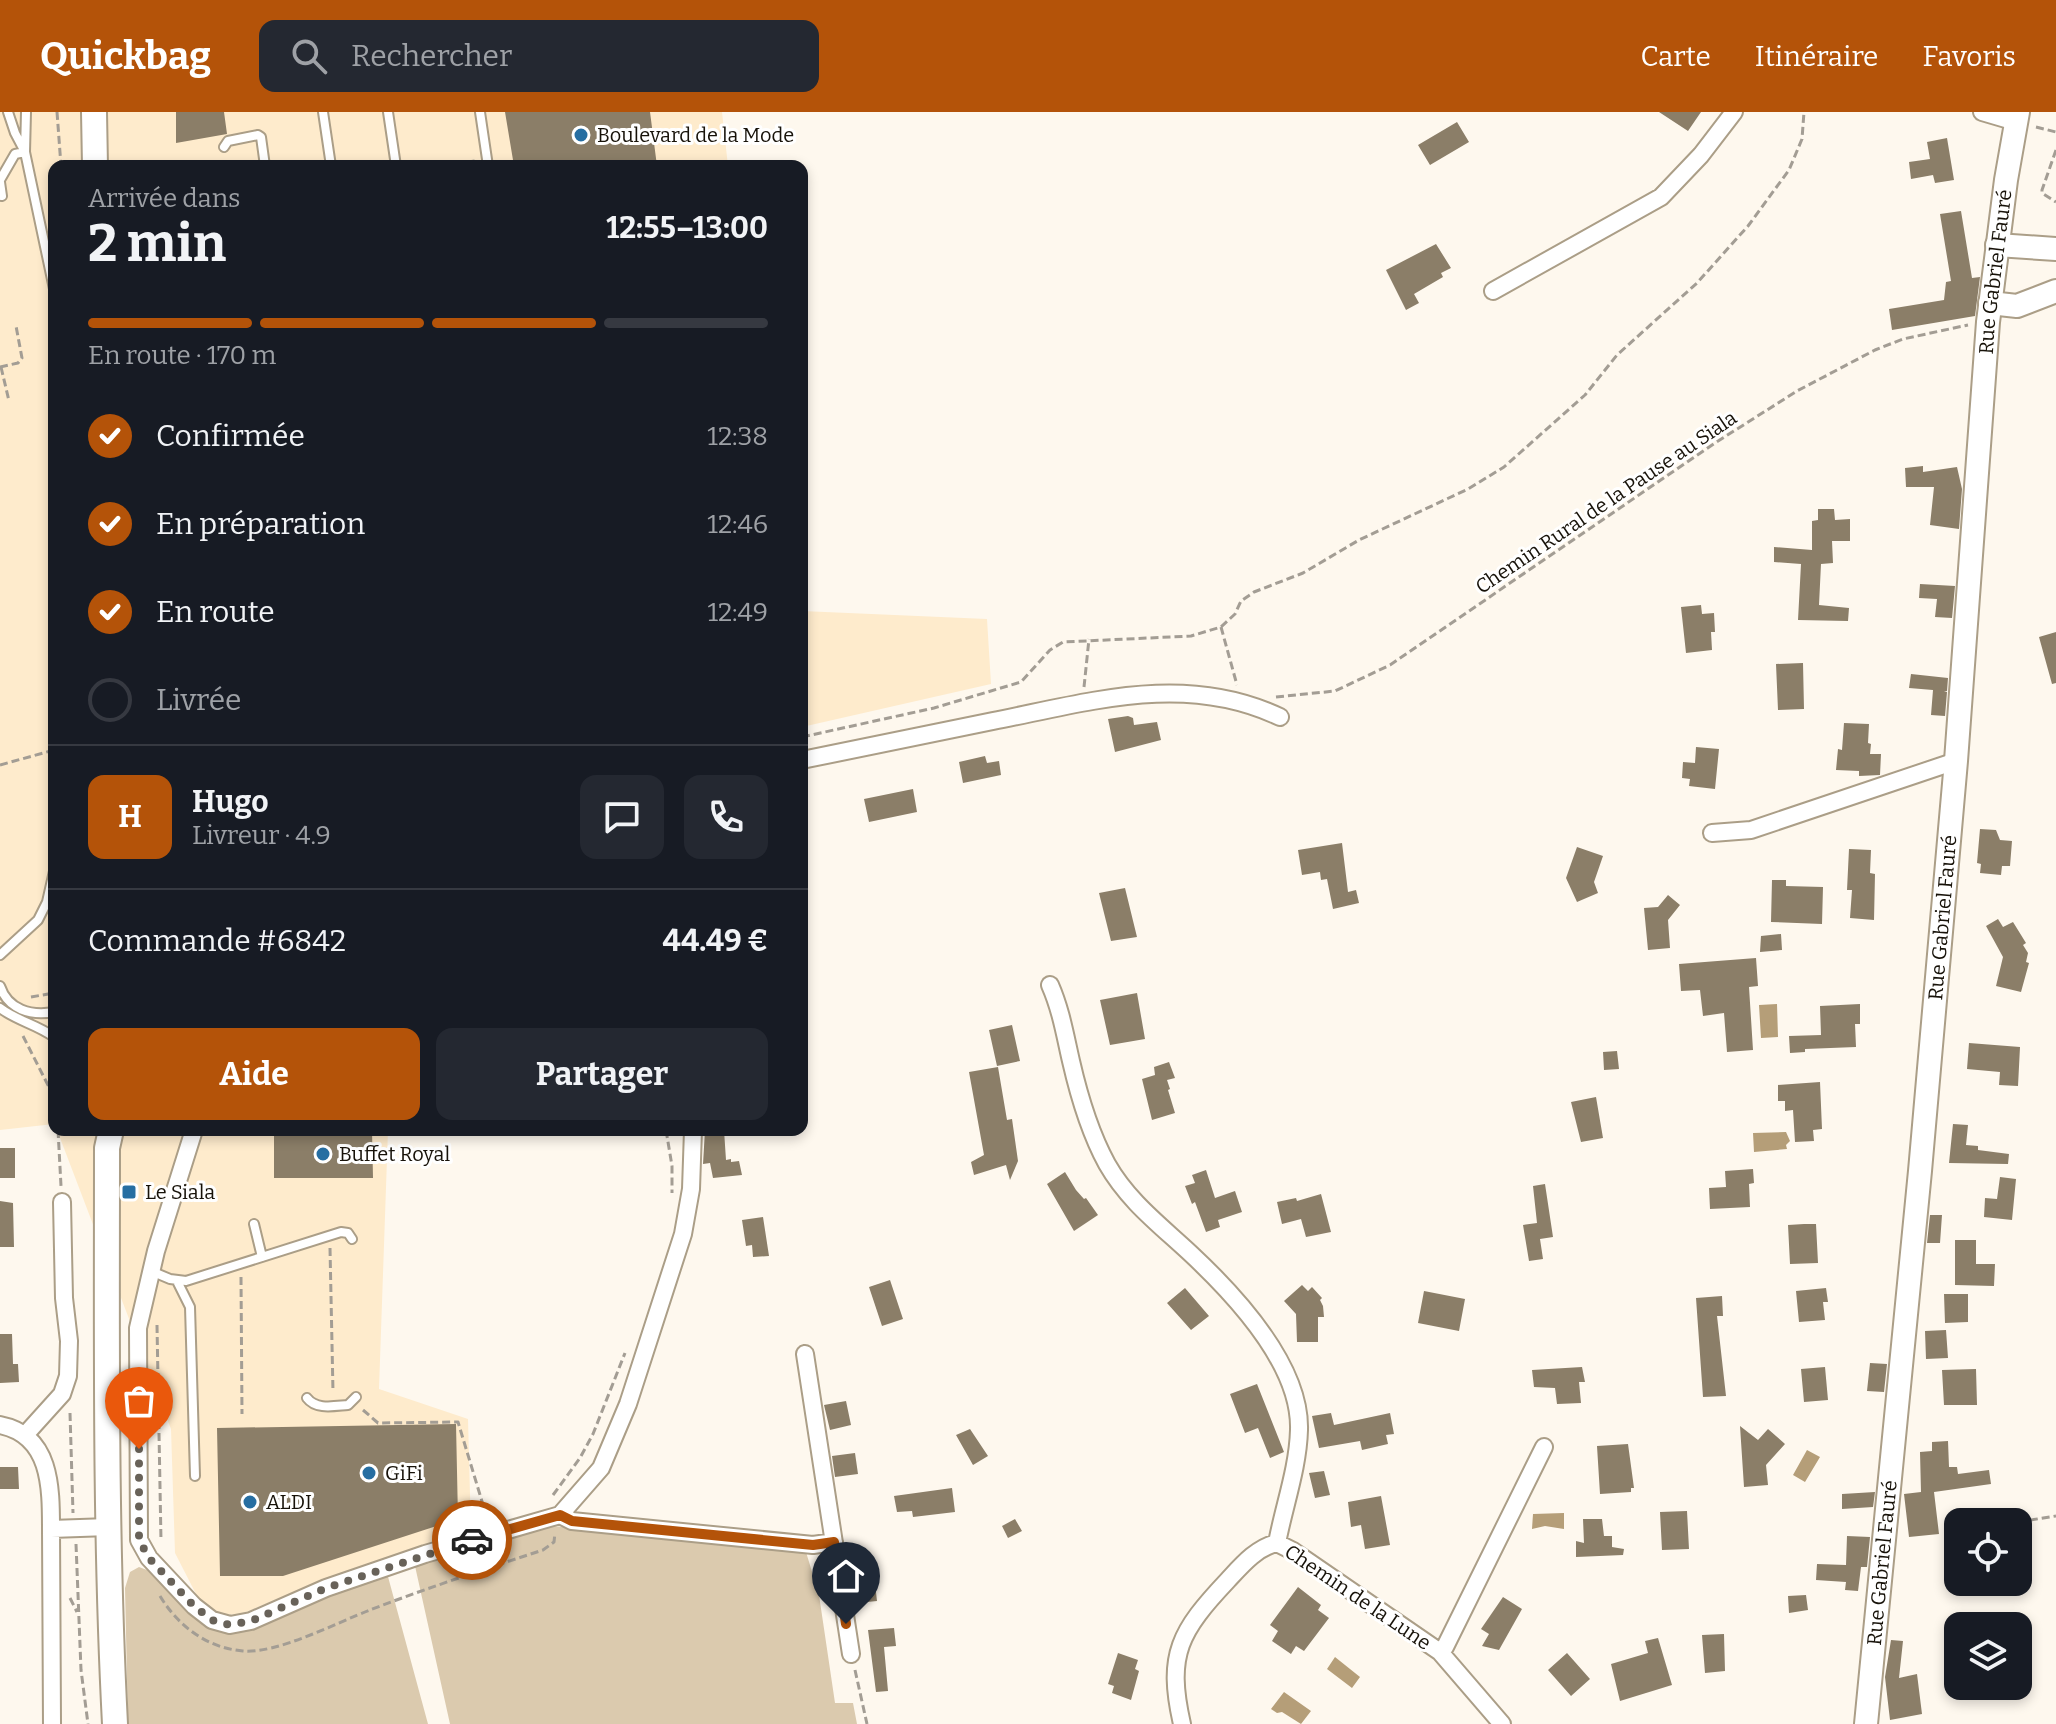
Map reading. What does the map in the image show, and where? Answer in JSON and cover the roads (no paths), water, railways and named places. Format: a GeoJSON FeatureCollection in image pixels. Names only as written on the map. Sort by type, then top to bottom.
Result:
{"type":"FeatureCollection","features":[{"type":"Feature","properties":{"kind":"main road"},"geometry":{"type":"LineString","coordinates":[[94,112],[95,160]]}},
{"type":"Feature","properties":{"kind":"main road"},"geometry":{"type":"LineString","coordinates":[[107,1136],[109,1527],[115,1724]]}},
{"type":"Feature","properties":{"kind":"street"},"geometry":{"type":"LineString","coordinates":[[1493,291],[1661,197],[1701,155],[1734,112]]}},
{"type":"Feature","properties":{"kind":"street"},"geometry":{"type":"LineString","coordinates":[[1982,112],[2017,117]]}},
{"type":"Feature","properties":{"kind":"street","name":"Rue Gabriel Fauré"},"geometry":{"type":"LineString","coordinates":[[1866,1724],[1956,761],[1989,313],[2017,117]]}},
{"type":"Feature","properties":{"kind":"street"},"geometry":{"type":"LineString","coordinates":[[1997,245],[2056,249]]}},
{"type":"Feature","properties":{"kind":"street"},"geometry":{"type":"LineString","coordinates":[[1989,313],[2056,291]]}},
{"type":"Feature","properties":{"kind":"street"},"geometry":{"type":"LineString","coordinates":[[808,759],[1082,701],[1130,694],[1169,693],[1242,702],[1280,717]]}},
{"type":"Feature","properties":{"kind":"street"},"geometry":{"type":"LineString","coordinates":[[1712,833],[1751,830],[1956,761]]}},
{"type":"Feature","properties":{"kind":"street"},"geometry":{"type":"LineString","coordinates":[[1050,985],[1058,1004],[1081,1101],[1107,1164],[1143,1212],[1211,1272],[1252,1320],[1291,1385],[1299,1427],[1298,1446],[1277,1543],[1262,1549],[1236,1572],[1198,1613],[1178,1652],[1174,1688],[1182,1724]]}},
{"type":"Feature","properties":{"kind":"street"},"geometry":{"type":"LineString","coordinates":[[192,1136],[151,1271],[138,1328],[139,1540],[149,1558],[202,1613],[212,1620],[230,1625],[251,1621],[359,1576],[555,1516],[601,1468],[628,1404],[685,1225],[691,1189],[693,1136]]}},
{"type":"Feature","properties":{"kind":"street"},"geometry":{"type":"LineString","coordinates":[[25,1435],[62,1394],[68,1376],[62,1202]]}},
{"type":"Feature","properties":{"kind":"street"},"geometry":{"type":"LineString","coordinates":[[805,1354],[851,1654]]}},
{"type":"Feature","properties":{"kind":"street"},"geometry":{"type":"LineString","coordinates":[[0,1425],[25,1435],[38,1451],[50,1492],[52,1724]]}},
{"type":"Feature","properties":{"kind":"street"},"geometry":{"type":"LineString","coordinates":[[1440,1652],[1544,1447]]}},
{"type":"Feature","properties":{"kind":"street"},"geometry":{"type":"LineString","coordinates":[[555,1516],[572,1521],[813,1545],[834,1542]]}},
{"type":"Feature","properties":{"kind":"street"},"geometry":{"type":"LineString","coordinates":[[51,1529],[109,1527]]}},
{"type":"Feature","properties":{"kind":"street","name":"Chemin de la Lune"},"geometry":{"type":"LineString","coordinates":[[1277,1543],[1440,1652],[1502,1724]]}},
{"type":"Feature","properties":{"kind":"lane"},"geometry":{"type":"LineString","coordinates":[[8,112],[25,152],[48,260]]}},
{"type":"Feature","properties":{"kind":"lane"},"geometry":{"type":"LineString","coordinates":[[25,152],[26,112]]}},
{"type":"Feature","properties":{"kind":"lane"},"geometry":{"type":"LineString","coordinates":[[323,112],[330,160]]}},
{"type":"Feature","properties":{"kind":"lane"},"geometry":{"type":"LineString","coordinates":[[388,112],[395,160]]}},
{"type":"Feature","properties":{"kind":"lane"},"geometry":{"type":"LineString","coordinates":[[480,112],[488,160]]}},
{"type":"Feature","properties":{"kind":"lane"},"geometry":{"type":"LineString","coordinates":[[224,147],[228,141],[252,134],[261,137],[264,160]]}},
{"type":"Feature","properties":{"kind":"lane"},"geometry":{"type":"LineString","coordinates":[[2,196],[0,181],[15,154],[25,152]]}},
{"type":"Feature","properties":{"kind":"lane"},"geometry":{"type":"LineString","coordinates":[[0,955],[38,920],[48,898]]}},
{"type":"Feature","properties":{"kind":"lane"},"geometry":{"type":"LineString","coordinates":[[0,986],[7,1000],[21,1010],[48,1012]]}},
{"type":"Feature","properties":{"kind":"lane"},"geometry":{"type":"LineString","coordinates":[[0,1008],[10,1016],[37,1025],[48,1033]]}},
{"type":"Feature","properties":{"kind":"lane"},"geometry":{"type":"LineString","coordinates":[[254,1224],[262,1257]]}},
{"type":"Feature","properties":{"kind":"lane"},"geometry":{"type":"LineString","coordinates":[[151,1271],[177,1281],[246,1266],[262,1257],[341,1232],[348,1233],[352,1239]]}},
{"type":"Feature","properties":{"kind":"lane"},"geometry":{"type":"LineString","coordinates":[[300,1245],[304,1255]]}},
{"type":"Feature","properties":{"kind":"lane"},"geometry":{"type":"LineString","coordinates":[[200,1277],[204,1287]]}},
{"type":"Feature","properties":{"kind":"lane"},"geometry":{"type":"LineString","coordinates":[[177,1281],[190,1307],[195,1476]]}},
{"type":"Feature","properties":{"kind":"lane"},"geometry":{"type":"LineString","coordinates":[[307,1398],[311,1404],[333,1406],[348,1405],[355,1399]]}},
{"type":"Feature","properties":{"kind":"place","name":"Boulevard de la Mode"},"geometry":{"type":"Point","coordinates":[581,135]}},
{"type":"Feature","properties":{"kind":"place","name":"Buffet Royal"},"geometry":{"type":"Point","coordinates":[323,1154]}},
{"type":"Feature","properties":{"kind":"place","name":"Le Siala"},"geometry":{"type":"Point","coordinates":[129,1192]}},
{"type":"Feature","properties":{"kind":"place","name":"GiFi"},"geometry":{"type":"Point","coordinates":[369,1473]}},
{"type":"Feature","properties":{"kind":"place","name":"ALDI"},"geometry":{"type":"Point","coordinates":[250,1502]}}]}
